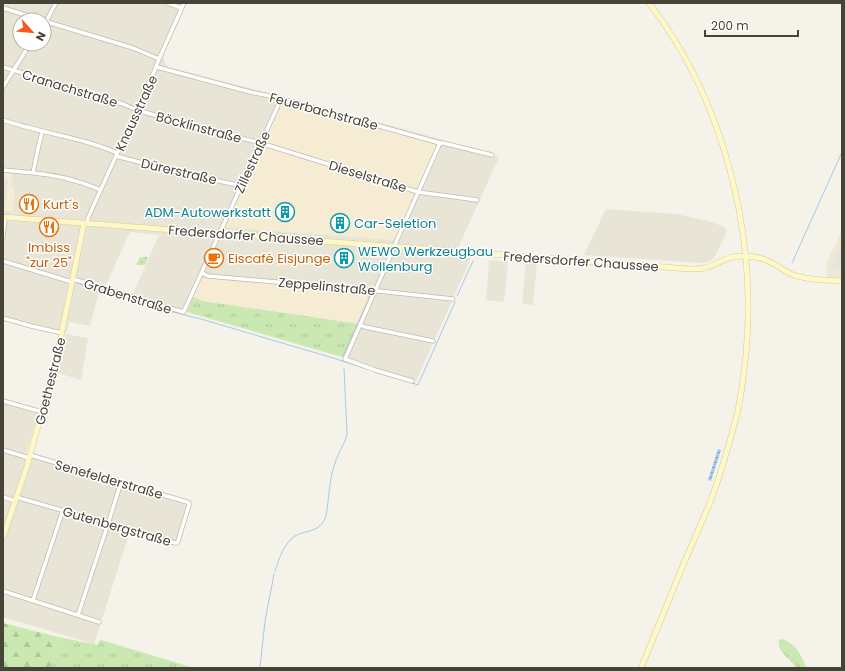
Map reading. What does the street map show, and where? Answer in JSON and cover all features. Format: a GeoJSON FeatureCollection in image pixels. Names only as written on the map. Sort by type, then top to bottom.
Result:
{"type":"FeatureCollection","features":[{"type":"Feature","properties":{"kind":"main road"},"geometry":{"type":"LineString","coordinates":[[640,668],[709,505],[723,465],[738,408],[743,378],[748,328],[746,256],[741,221],[734,184],[720,136],[694,76],[675,41],[649,3]]}},
{"type":"Feature","properties":{"kind":"main road","name":"Fredersdorfer Chaussee"},"geometry":{"type":"LineString","coordinates":[[4,217],[690,269],[704,268],[725,259],[746,256],[764,259],[785,271],[798,276],[842,280]]}},
{"type":"Feature","properties":{"kind":"main road","name":"Goethestraße"},"geometry":{"type":"LineString","coordinates":[[3,536],[16,499],[42,412],[62,333],[86,223]]}},
{"type":"Feature","properties":{"kind":"street"},"geometry":{"type":"LineString","coordinates":[[51,12],[56,3]]}},
{"type":"Feature","properties":{"kind":"street"},"geometry":{"type":"LineString","coordinates":[[168,3],[182,8]]}},
{"type":"Feature","properties":{"kind":"street","name":"Knausstraße"},"geometry":{"type":"LineString","coordinates":[[86,223],[157,67],[159,58],[184,3]]}},
{"type":"Feature","properties":{"kind":"street"},"geometry":{"type":"LineString","coordinates":[[3,8],[16,12]]}},
{"type":"Feature","properties":{"kind":"street"},"geometry":{"type":"LineString","coordinates":[[52,23],[159,58]]}},
{"type":"Feature","properties":{"kind":"street"},"geometry":{"type":"LineString","coordinates":[[3,87],[25,52]]}},
{"type":"Feature","properties":{"kind":"street","name":"Cranachstraße"},"geometry":{"type":"LineString","coordinates":[[3,67],[137,110]]}},
{"type":"Feature","properties":{"kind":"street","name":"Feuerbachstraße"},"geometry":{"type":"LineString","coordinates":[[157,67],[492,156]]}},
{"type":"Feature","properties":{"kind":"street","name":"Zillestraße"},"geometry":{"type":"LineString","coordinates":[[183,312],[281,99]]}},
{"type":"Feature","properties":{"kind":"street","name":"Böcklinstraße"},"geometry":{"type":"LineString","coordinates":[[137,110],[261,143]]}},
{"type":"Feature","properties":{"kind":"street","name":"Dürerstraße"},"geometry":{"type":"LineString","coordinates":[[3,120],[42,132],[92,144],[116,155],[181,173],[242,186]]}},
{"type":"Feature","properties":{"kind":"street"},"geometry":{"type":"LineString","coordinates":[[33,173],[42,132]]}},
{"type":"Feature","properties":{"kind":"street","name":"Dieselstraße"},"geometry":{"type":"LineString","coordinates":[[261,143],[418,192],[477,200]]}},
{"type":"Feature","properties":{"kind":"street"},"geometry":{"type":"LineString","coordinates":[[412,381],[345,359],[440,143]]}},
{"type":"Feature","properties":{"kind":"street"},"geometry":{"type":"LineString","coordinates":[[3,170],[64,178],[101,190]]}},
{"type":"Feature","properties":{"kind":"street"},"geometry":{"type":"LineString","coordinates":[[3,237],[4,217]]}},
{"type":"Feature","properties":{"kind":"street","name":"Grabenstraße"},"geometry":{"type":"LineString","coordinates":[[3,261],[183,312]]}},
{"type":"Feature","properties":{"kind":"street","name":"Zeppelinstraße"},"geometry":{"type":"LineString","coordinates":[[202,273],[208,276],[375,290],[452,299]]}},
{"type":"Feature","properties":{"kind":"street"},"geometry":{"type":"LineString","coordinates":[[3,318],[62,333]]}},
{"type":"Feature","properties":{"kind":"street"},"geometry":{"type":"LineString","coordinates":[[360,325],[433,341]]}},
{"type":"Feature","properties":{"kind":"street"},"geometry":{"type":"LineString","coordinates":[[3,401],[42,412]]}},
{"type":"Feature","properties":{"kind":"street","name":"Senefelderstraße"},"geometry":{"type":"LineString","coordinates":[[3,450],[121,482],[189,503]]}},
{"type":"Feature","properties":{"kind":"street"},"geometry":{"type":"LineString","coordinates":[[78,615],[121,482]]}},
{"type":"Feature","properties":{"kind":"street","name":"Gutenbergstraße"},"geometry":{"type":"LineString","coordinates":[[3,497],[63,510],[175,543],[178,541],[189,503]]}},
{"type":"Feature","properties":{"kind":"street"},"geometry":{"type":"LineString","coordinates":[[33,600],[63,510]]}},
{"type":"Feature","properties":{"kind":"street"},"geometry":{"type":"LineString","coordinates":[[3,591],[99,622]]}},
{"type":"Feature","properties":{"kind":"shaded area"},"geometry":{"type":"Polygon","coordinates":[[[3,3],[187,3],[163,55],[165,63],[168,67],[327,108],[444,140],[443,142],[499,157],[454,257],[471,258],[416,381],[348,359],[347,357],[362,325],[201,301],[193,297],[188,299],[182,311],[132,296],[159,235],[130,232],[105,287],[99,292],[90,326],[69,322],[67,332],[3,316],[3,3]]]}},
{"type":"Feature","properties":{"kind":"shaded area"},"geometry":{"type":"Polygon","coordinates":[[[284,103],[435,144],[436,147],[394,240],[225,227],[281,104],[284,103]]]}},
{"type":"Feature","properties":{"kind":"shaded area"},"geometry":{"type":"Polygon","coordinates":[[[3,173],[12,174],[11,186],[15,187],[13,212],[3,211],[3,173]]]}},
{"type":"Feature","properties":{"kind":"shaded area"},"geometry":{"type":"Polygon","coordinates":[[[3,173],[4,177],[7,177],[8,180],[4,210],[3,210],[3,173]]]}},
{"type":"Feature","properties":{"kind":"shaded area"},"geometry":{"type":"Polygon","coordinates":[[[30,188],[36,188],[35,204],[70,206],[69,213],[28,211],[30,188]]]}},
{"type":"Feature","properties":{"kind":"shaded area"},"geometry":{"type":"Polygon","coordinates":[[[606,209],[676,214],[708,221],[725,227],[727,231],[714,258],[707,262],[699,263],[584,255],[606,209]]]}},
{"type":"Feature","properties":{"kind":"shaded area"},"geometry":{"type":"Polygon","coordinates":[[[842,231],[842,279],[827,278],[827,262],[842,231]]]}},
{"type":"Feature","properties":{"kind":"shaded area"},"geometry":{"type":"Polygon","coordinates":[[[842,244],[842,264],[838,271],[831,267],[842,244]]]}},
{"type":"Feature","properties":{"kind":"shaded area"},"geometry":{"type":"Polygon","coordinates":[[[489,260],[508,261],[504,302],[486,300],[489,260]]]}},
{"type":"Feature","properties":{"kind":"shaded area"},"geometry":{"type":"Polygon","coordinates":[[[526,263],[537,263],[533,305],[522,304],[526,263]]]}},
{"type":"Feature","properties":{"kind":"shaded area"},"geometry":{"type":"Polygon","coordinates":[[[201,278],[368,292],[367,299],[356,324],[201,301],[193,297],[201,278]]]}},
{"type":"Feature","properties":{"kind":"shaded area"},"geometry":{"type":"Polygon","coordinates":[[[66,334],[88,338],[81,380],[58,373],[66,334]]]}},
{"type":"Feature","properties":{"kind":"shaded area"},"geometry":{"type":"Polygon","coordinates":[[[3,403],[38,414],[26,454],[187,504],[176,541],[131,528],[94,644],[3,617],[3,403]]]}},
{"type":"Feature","properties":{"kind":"green space"},"geometry":{"type":"Polygon","coordinates":[[[236,230],[258,231],[258,235],[230,232],[236,230]]]}},
{"type":"Feature","properties":{"kind":"green space"},"geometry":{"type":"Polygon","coordinates":[[[259,231],[297,234],[296,238],[259,235],[259,231]]]}},
{"type":"Feature","properties":{"kind":"green space"},"geometry":{"type":"Polygon","coordinates":[[[140,257],[148,257],[145,265],[136,265],[140,257]]]}},
{"type":"Feature","properties":{"kind":"green space"},"geometry":{"type":"Polygon","coordinates":[[[193,297],[202,301],[359,324],[342,357],[187,312],[193,297]]]}},
{"type":"Feature","properties":{"kind":"green space"},"geometry":{"type":"Polygon","coordinates":[[[3,623],[58,637],[51,668],[3,668],[3,623]]]}},
{"type":"Feature","properties":{"kind":"green space"},"geometry":{"type":"Polygon","coordinates":[[[58,637],[98,645],[99,641],[101,640],[194,668],[51,668],[58,637]]]}},
{"type":"Feature","properties":{"kind":"green space"},"geometry":{"type":"Polygon","coordinates":[[[781,639],[791,643],[800,654],[807,668],[797,668],[782,652],[779,644],[779,640],[781,639]]]}},
{"type":"Feature","properties":{"kind":"water"},"geometry":{"type":"Polygon","coordinates":[[[718,449],[721,450],[711,481],[708,480],[718,449]]]}},
{"type":"Feature","properties":{"kind":"waterway"},"geometry":{"type":"LineString","coordinates":[[792,263],[842,152]]}},
{"type":"Feature","properties":{"kind":"waterway"},"geometry":{"type":"LineString","coordinates":[[457,296],[473,261]]}},
{"type":"Feature","properties":{"kind":"waterway"},"geometry":{"type":"LineString","coordinates":[[77,283],[370,370]]}},
{"type":"Feature","properties":{"kind":"waterway"},"geometry":{"type":"LineString","coordinates":[[343,356],[369,296]]}},
{"type":"Feature","properties":{"kind":"waterway"},"geometry":{"type":"LineString","coordinates":[[410,382],[418,385],[455,302]]}},
{"type":"Feature","properties":{"kind":"waterway"},"geometry":{"type":"LineString","coordinates":[[275,571],[282,552],[291,539],[295,536],[317,528],[326,516],[333,469],[347,434],[344,368]]}},
{"type":"Feature","properties":{"kind":"waterway"},"geometry":{"type":"LineString","coordinates":[[260,668],[265,621],[274,574]]}},
{"type":"Feature","properties":{"kind":"place","name":"Kurt´s"},"geometry":{"type":"Point","coordinates":[29,204]}},
{"type":"Feature","properties":{"kind":"place","name":"ADM-Autowerkstatt"},"geometry":{"type":"Point","coordinates":[285,212]}},
{"type":"Feature","properties":{"kind":"place","name":"Car-Seletion"},"geometry":{"type":"Point","coordinates":[340,223]}},
{"type":"Feature","properties":{"kind":"place","name":"Imbiss \"zur 25\""},"geometry":{"type":"Point","coordinates":[49,227]}},
{"type":"Feature","properties":{"kind":"place","name":"Eiscafé Eisjunge"},"geometry":{"type":"Point","coordinates":[214,258]}},
{"type":"Feature","properties":{"kind":"place","name":"WEWO Werkzeugbau Wollenburg"},"geometry":{"type":"Point","coordinates":[344,258]}}]}
